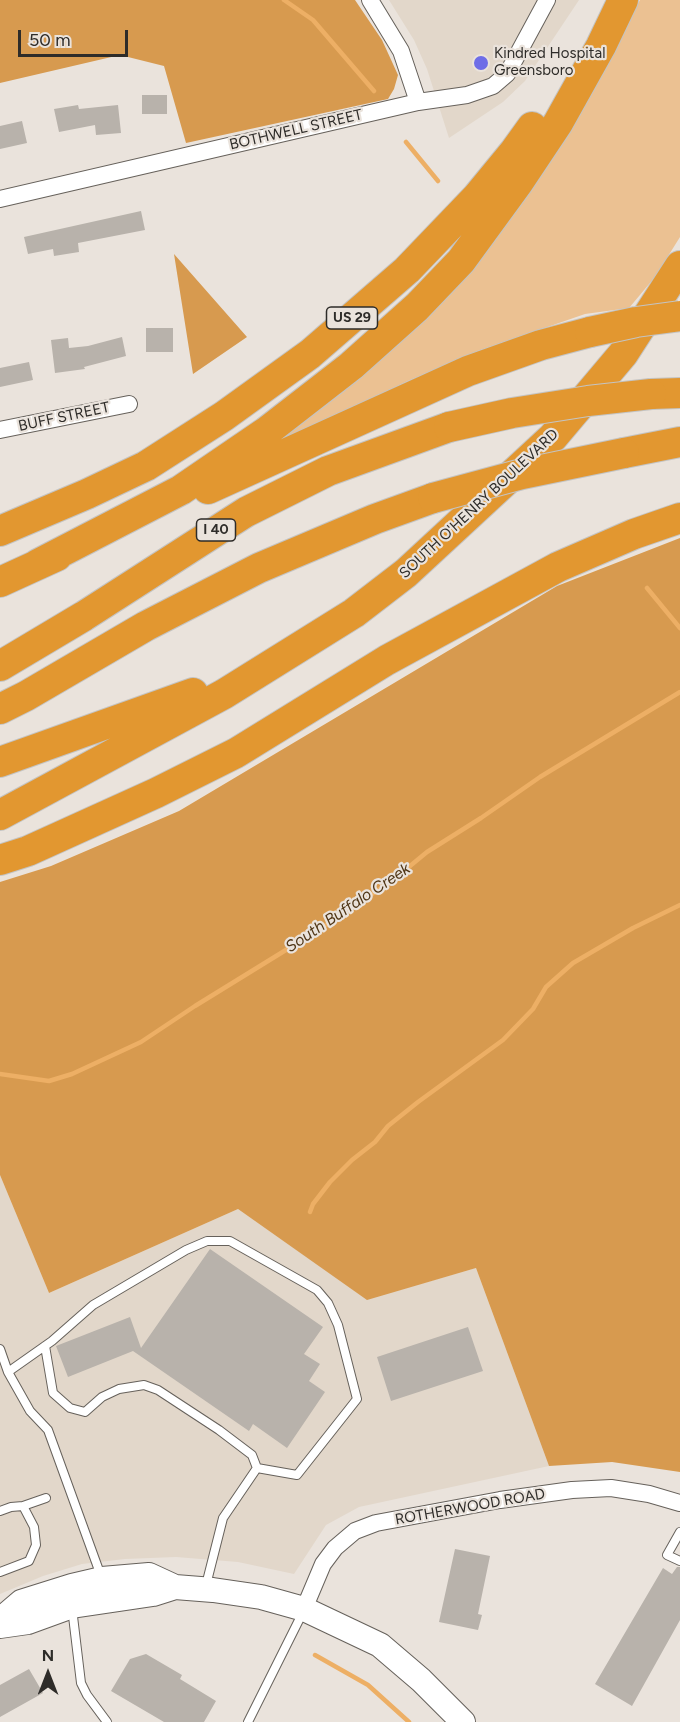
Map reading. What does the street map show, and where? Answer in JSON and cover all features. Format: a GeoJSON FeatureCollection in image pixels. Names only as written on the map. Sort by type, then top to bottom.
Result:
{"type":"FeatureCollection","features":[{"type":"Feature","properties":{"kind":"highway","name":"US 29"},"geometry":{"type":"LineString","coordinates":[[0,531],[87,495],[146,466],[250,398],[310,354],[358,313],[407,270],[477,197],[514,152],[572,70],[612,0]]}},
{"type":"Feature","properties":{"kind":"highway"},"geometry":{"type":"LineString","coordinates":[[38,564],[181,490],[199,478],[266,432],[351,366],[417,307],[461,261],[518,183],[558,123],[601,46],[622,0]]}},
{"type":"Feature","properties":{"kind":"highway","name":"SOUTH O'HENRY BOULEVARD"},"geometry":{"type":"LineString","coordinates":[[290,653],[354,613],[406,573],[553,437],[623,354],[680,266]]}},
{"type":"Feature","properties":{"kind":"highway"},"geometry":{"type":"LineString","coordinates":[[0,582],[468,371],[541,345],[590,332],[680,316]]}},
{"type":"Feature","properties":{"kind":"highway","name":"I 40"},"geometry":{"type":"LineString","coordinates":[[0,666],[84,616],[246,512],[328,471],[449,427],[588,401],[665,394]]}},
{"type":"Feature","properties":{"kind":"highway"},"geometry":{"type":"LineString","coordinates":[[0,709],[146,626],[259,568],[375,519],[433,498],[522,474],[680,442]]}},
{"type":"Feature","properties":{"kind":"highway"},"geometry":{"type":"LineString","coordinates":[[0,860],[38,847],[156,794],[236,753],[387,660],[558,567],[634,534],[680,518]]}},
{"type":"Feature","properties":{"kind":"highway"},"geometry":{"type":"LineString","coordinates":[[0,762],[205,689],[290,653]]}},
{"type":"Feature","properties":{"kind":"highway"},"geometry":{"type":"LineString","coordinates":[[0,815],[224,694],[290,653]]}},
{"type":"Feature","properties":{"kind":"main road"},"geometry":{"type":"LineString","coordinates":[[0,1620],[21,1602],[102,1579],[148,1575],[175,1587],[261,1597],[304,1609],[380,1645],[421,1680],[463,1722]]}},
{"type":"Feature","properties":{"kind":"main road"},"geometry":{"type":"LineString","coordinates":[[0,1626],[28,1622],[72,1606],[153,1594],[175,1587]]}},
{"type":"Feature","properties":{"kind":"street"},"geometry":{"type":"LineString","coordinates":[[370,0],[401,51],[418,102]]}},
{"type":"Feature","properties":{"kind":"street","name":"BOTHWELL STREET"},"geometry":{"type":"LineString","coordinates":[[0,199],[418,102],[467,95],[493,86],[507,74],[546,0]]}},
{"type":"Feature","properties":{"kind":"street","name":"BUFF STREET"},"geometry":{"type":"LineString","coordinates":[[0,430],[129,404]]}},
{"type":"Feature","properties":{"kind":"street","name":"ROTHERWOOD ROAD"},"geometry":{"type":"LineString","coordinates":[[304,1609],[323,1564],[335,1548],[355,1532],[376,1523],[500,1500],[572,1490],[611,1488],[649,1494],[680,1503]]}},
{"type":"Feature","properties":{"kind":"lane"},"geometry":{"type":"LineString","coordinates":[[8,1372],[45,1346],[93,1305],[207,1240],[230,1240],[317,1290],[328,1303],[338,1325],[357,1399],[297,1475],[256,1468]]}},
{"type":"Feature","properties":{"kind":"lane"},"geometry":{"type":"LineString","coordinates":[[45,1346],[54,1393],[70,1408],[85,1412],[102,1397],[119,1389],[144,1385],[158,1390],[219,1430],[252,1455],[256,1468]]}},
{"type":"Feature","properties":{"kind":"lane"},"geometry":{"type":"LineString","coordinates":[[0,1350],[8,1372],[30,1411],[48,1430],[102,1579]]}},
{"type":"Feature","properties":{"kind":"lane"},"geometry":{"type":"LineString","coordinates":[[205,1589],[223,1518],[256,1468]]}},
{"type":"Feature","properties":{"kind":"lane"},"geometry":{"type":"LineString","coordinates":[[0,1511],[46,1498]]}},
{"type":"Feature","properties":{"kind":"lane"},"geometry":{"type":"LineString","coordinates":[[0,1572],[29,1561],[36,1545],[34,1527],[23,1506]]}},
{"type":"Feature","properties":{"kind":"lane"},"geometry":{"type":"LineString","coordinates":[[680,1532],[667,1555],[680,1562]]}},
{"type":"Feature","properties":{"kind":"lane"},"geometry":{"type":"LineString","coordinates":[[72,1606],[81,1683],[106,1722]]}},
{"type":"Feature","properties":{"kind":"lane"},"geometry":{"type":"LineString","coordinates":[[248,1722],[304,1609]]}},
{"type":"Feature","properties":{"kind":"shaded area"},"geometry":{"type":"Polygon","coordinates":[[[0,0],[355,0],[382,40],[398,75],[388,99],[186,143],[164,66],[120,55],[0,83],[0,0]]]}},
{"type":"Feature","properties":{"kind":"shaded area","name":"Kindred Hospital Greensboro"},"geometry":{"type":"Polygon","coordinates":[[[389,0],[579,0],[525,81],[503,102],[449,138],[427,69],[414,40],[389,0]]]}},
{"type":"Feature","properties":{"kind":"shaded area"},"geometry":{"type":"Polygon","coordinates":[[[640,0],[680,0],[680,237],[655,277],[629,308],[585,314],[478,351],[408,381],[290,438],[286,430],[573,123],[640,0]]]}},
{"type":"Feature","properties":{"kind":"shaded area"},"geometry":{"type":"Polygon","coordinates":[[[174,254],[247,337],[193,374],[174,254]]]}},
{"type":"Feature","properties":{"kind":"shaded area"},"geometry":{"type":"Polygon","coordinates":[[[680,538],[680,1472],[612,1462],[549,1466],[476,1268],[367,1300],[238,1209],[49,1293],[0,1175],[0,882],[51,866],[179,811],[557,586],[680,538]]]}},
{"type":"Feature","properties":{"kind":"shaded area"},"geometry":{"type":"Polygon","coordinates":[[[0,1175],[49,1293],[238,1209],[367,1299],[476,1268],[549,1466],[359,1507],[326,1525],[294,1574],[238,1562],[176,1557],[125,1559],[82,1564],[43,1576],[0,1594],[0,1175]]]}},
{"type":"Feature","properties":{"kind":"building"},"geometry":{"type":"Polygon","coordinates":[[[142,95],[167,95],[167,114],[142,114],[142,95]]]}},
{"type":"Feature","properties":{"kind":"building"},"geometry":{"type":"Polygon","coordinates":[[[78,105],[79,109],[118,105],[121,133],[96,135],[95,125],[59,132],[54,109],[78,105]]]}},
{"type":"Feature","properties":{"kind":"building"},"geometry":{"type":"Polygon","coordinates":[[[22,121],[27,143],[0,149],[0,126],[22,121]]]}},
{"type":"Feature","properties":{"kind":"building"},"geometry":{"type":"Polygon","coordinates":[[[141,211],[145,230],[78,243],[79,252],[54,256],[53,249],[28,254],[24,237],[141,211]]]}},
{"type":"Feature","properties":{"kind":"building"},"geometry":{"type":"Polygon","coordinates":[[[146,328],[173,328],[173,352],[146,352],[146,328]]]}},
{"type":"Feature","properties":{"kind":"building"},"geometry":{"type":"Polygon","coordinates":[[[122,337],[126,356],[84,367],[85,369],[55,373],[51,340],[68,338],[69,348],[88,346],[122,337]]]}},
{"type":"Feature","properties":{"kind":"building"},"geometry":{"type":"Polygon","coordinates":[[[29,362],[33,380],[0,387],[0,368],[29,362]]]}},
{"type":"Feature","properties":{"kind":"building"},"geometry":{"type":"Polygon","coordinates":[[[210,1249],[323,1327],[304,1354],[320,1364],[309,1381],[325,1392],[287,1448],[253,1424],[249,1431],[133,1351],[68,1377],[56,1346],[130,1317],[141,1348],[210,1249]]]}},
{"type":"Feature","properties":{"kind":"building"},"geometry":{"type":"Polygon","coordinates":[[[468,1327],[483,1371],[391,1401],[377,1357],[468,1327]]]}},
{"type":"Feature","properties":{"kind":"building"},"geometry":{"type":"Polygon","coordinates":[[[455,1549],[490,1556],[478,1614],[482,1615],[478,1630],[439,1622],[455,1549]]]}},
{"type":"Feature","properties":{"kind":"building"},"geometry":{"type":"Polygon","coordinates":[[[677,1567],[680,1567],[680,1620],[632,1706],[595,1684],[663,1568],[672,1574],[677,1567]]]}},
{"type":"Feature","properties":{"kind":"building"},"geometry":{"type":"Polygon","coordinates":[[[146,1654],[182,1675],[180,1679],[216,1701],[204,1722],[164,1722],[111,1691],[130,1659],[146,1654]]]}},
{"type":"Feature","properties":{"kind":"building"},"geometry":{"type":"Polygon","coordinates":[[[29,1669],[43,1693],[0,1717],[0,1685],[29,1669]]]}},
{"type":"Feature","properties":{"kind":"waterway"},"geometry":{"type":"LineString","coordinates":[[284,0],[313,20],[374,91]]}},
{"type":"Feature","properties":{"kind":"waterway"},"geometry":{"type":"LineString","coordinates":[[406,142],[438,181]]}},
{"type":"Feature","properties":{"kind":"waterway"},"geometry":{"type":"LineString","coordinates":[[647,588],[680,628]]}},
{"type":"Feature","properties":{"kind":"waterway","name":"South Buffalo Creek"},"geometry":{"type":"LineString","coordinates":[[0,1074],[49,1081],[72,1074],[141,1042],[320,929],[393,880],[427,852],[540,777],[680,692]]}},
{"type":"Feature","properties":{"kind":"waterway"},"geometry":{"type":"LineString","coordinates":[[310,1212],[313,1204],[330,1182],[352,1160],[418,1102],[503,1040],[533,1009],[546,987],[573,963],[633,928],[680,905]]}},
{"type":"Feature","properties":{"kind":"waterway"},"geometry":{"type":"LineString","coordinates":[[315,1655],[368,1685],[409,1722]]}},
{"type":"Feature","properties":{"kind":"place","name":"Kindred Hospital Greensboro"},"geometry":{"type":"Point","coordinates":[481,63]}}]}
